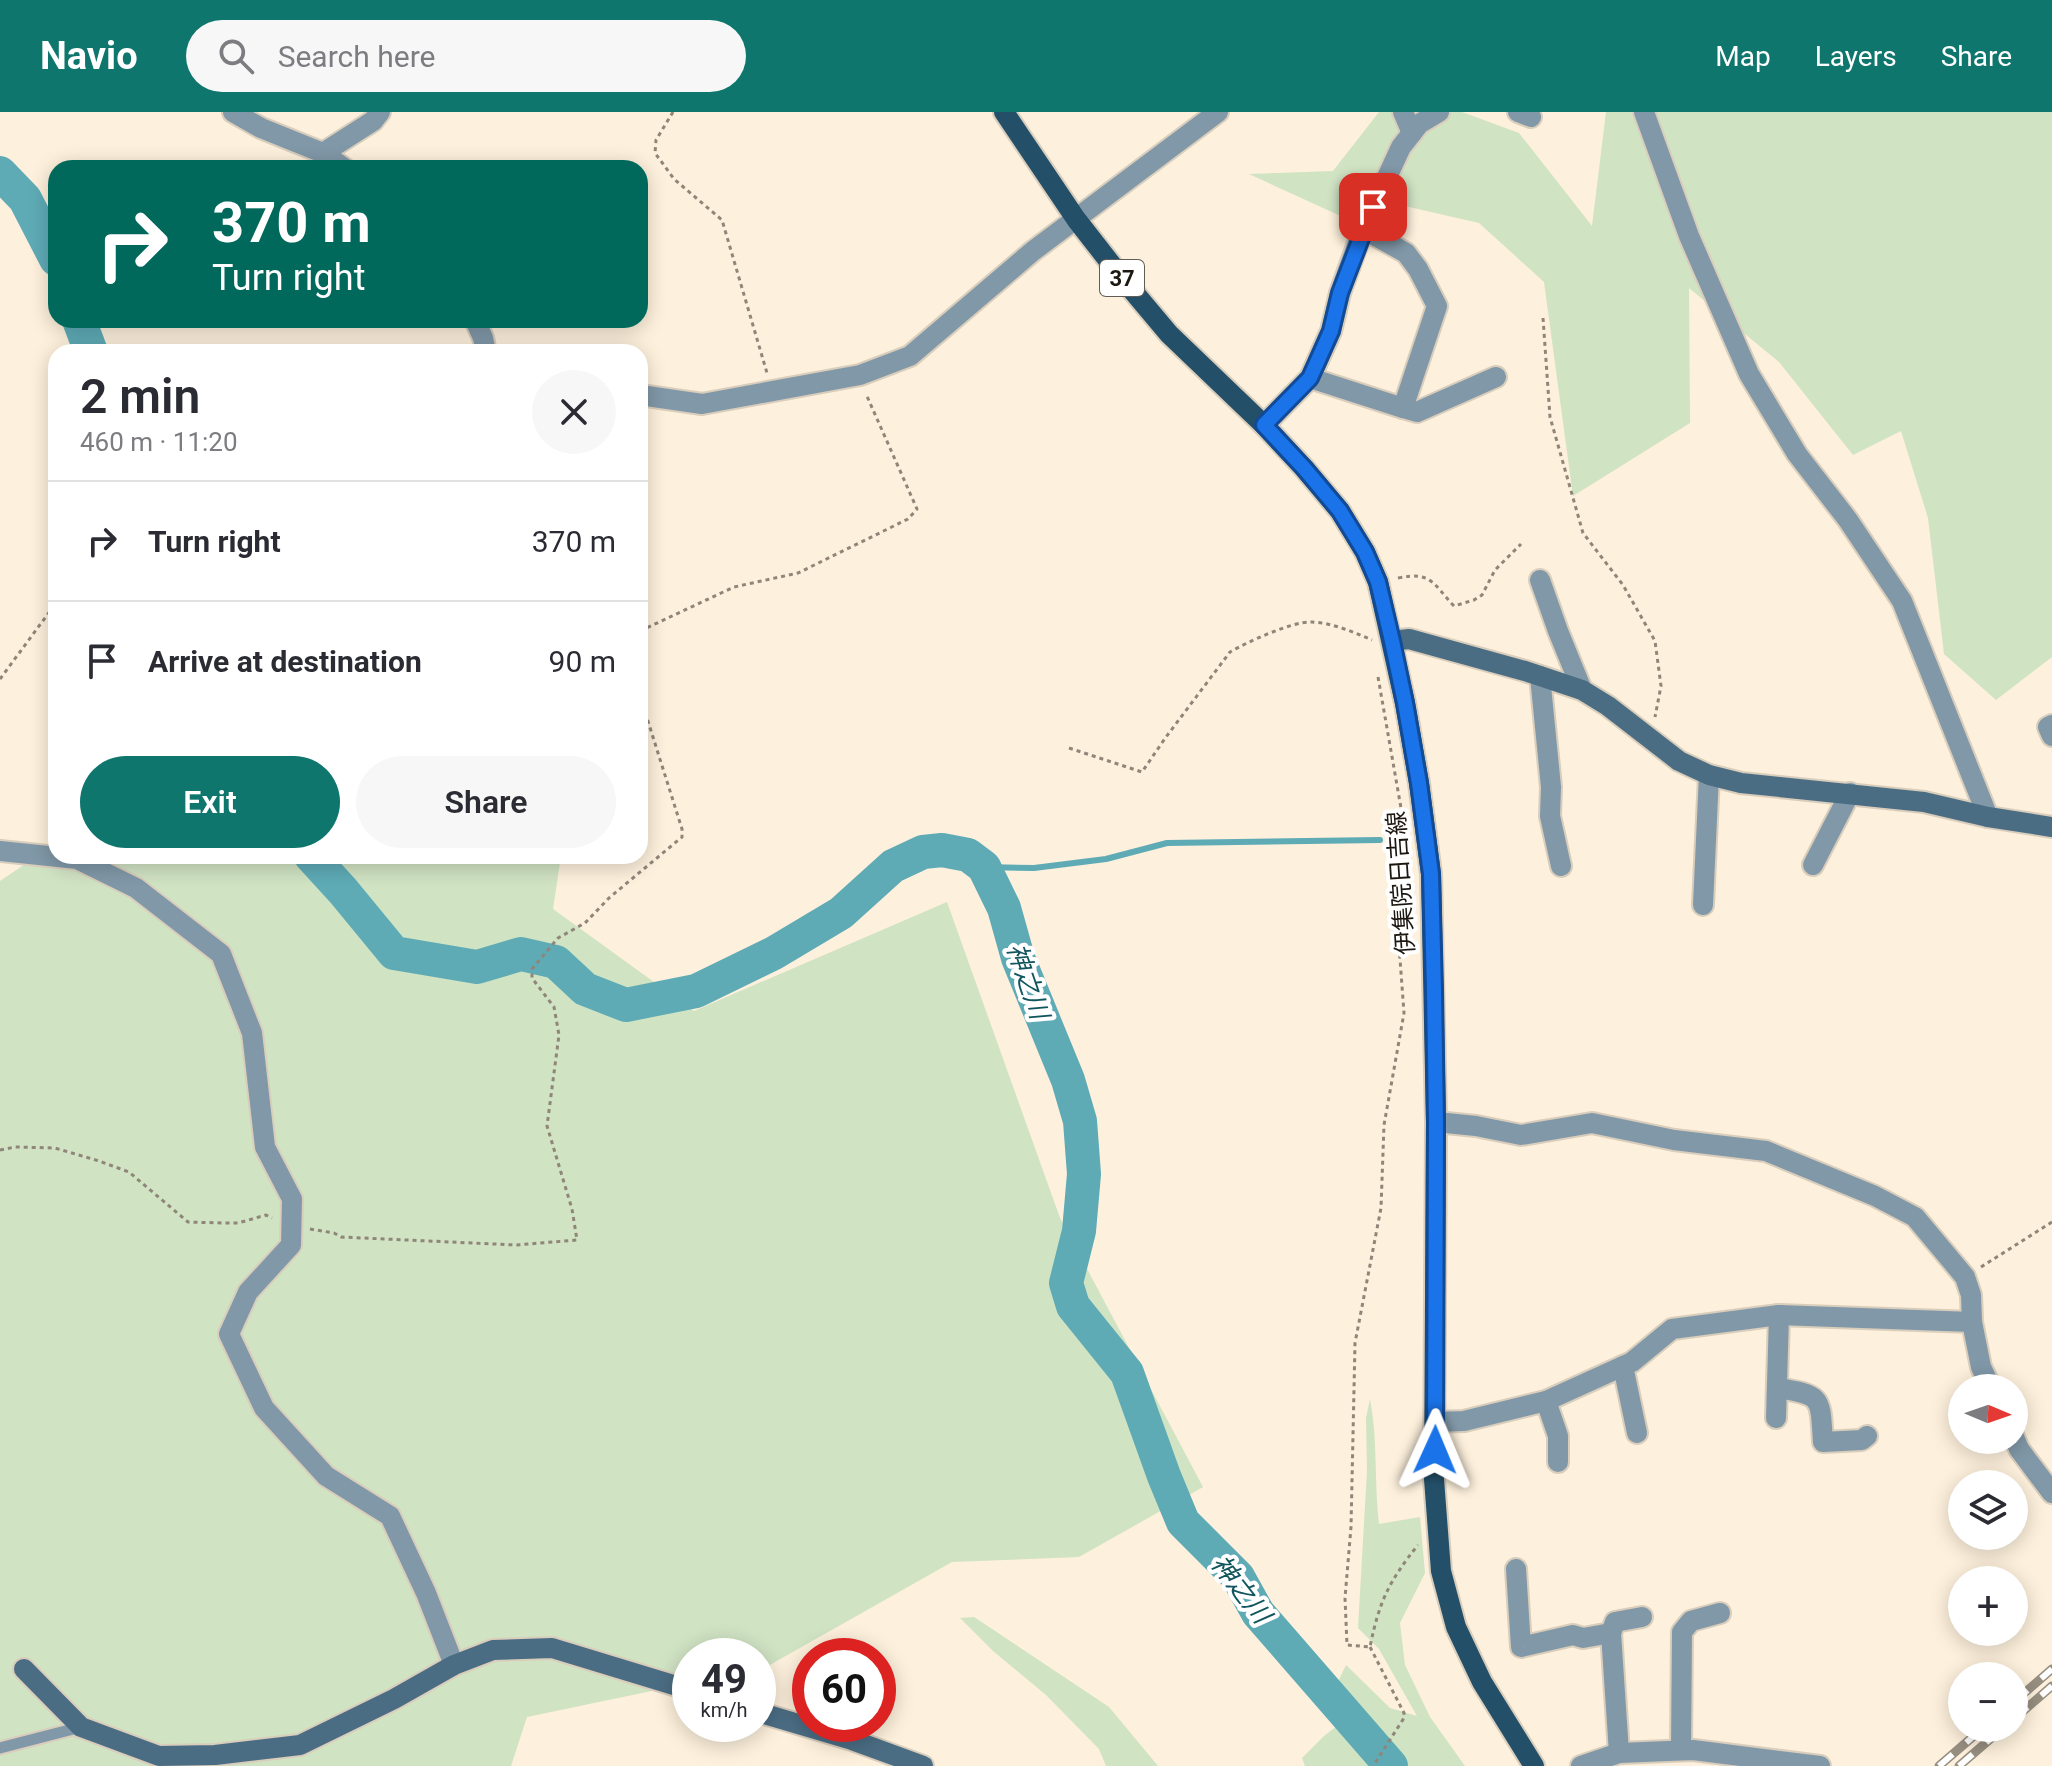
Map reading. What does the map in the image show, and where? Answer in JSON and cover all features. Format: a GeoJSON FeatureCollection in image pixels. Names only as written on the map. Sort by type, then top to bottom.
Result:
{"type":"FeatureCollection","features":[{"type":"Feature","properties":{"kind":"main road","name":"伊集院日吉線"},"geometry":{"type":"LineString","coordinates":[[1004,112],[1076,219],[1169,334],[1264,425],[1340,511],[1365,552],[1378,582],[1412,743],[1431,874],[1436,1122],[1434,1479],[1441,1571],[1456,1627],[1482,1682],[1534,1766]]}},
{"type":"Feature","properties":{"kind":"street"},"geometry":{"type":"LineString","coordinates":[[233,112],[333,160]]}},
{"type":"Feature","properties":{"kind":"street"},"geometry":{"type":"LineString","coordinates":[[323,153],[373,121],[380,112]]}},
{"type":"Feature","properties":{"kind":"street"},"geometry":{"type":"LineString","coordinates":[[648,396],[702,404],[858,375],[910,356],[1033,251],[1218,112]]}},
{"type":"Feature","properties":{"kind":"street"},"geometry":{"type":"LineString","coordinates":[[1403,112],[1412,133]]}},
{"type":"Feature","properties":{"kind":"street"},"geometry":{"type":"LineString","coordinates":[[1264,425],[1310,378],[1331,331],[1340,293],[1363,229],[1401,147],[1419,124],[1439,112]]}},
{"type":"Feature","properties":{"kind":"street"},"geometry":{"type":"LineString","coordinates":[[1644,112],[1689,236],[1749,374],[1797,454],[1848,520],[1902,601],[1988,817]]}},
{"type":"Feature","properties":{"kind":"street"},"geometry":{"type":"LineString","coordinates":[[1363,229],[1406,253],[1437,306],[1403,408]]}},
{"type":"Feature","properties":{"kind":"street"},"geometry":{"type":"LineString","coordinates":[[1310,378],[1417,412],[1496,377]]}},
{"type":"Feature","properties":{"kind":"street"},"geometry":{"type":"LineString","coordinates":[[1540,580],[1582,690]]}},
{"type":"Feature","properties":{"kind":"street"},"geometry":{"type":"LineString","coordinates":[[1392,641],[1409,639],[1582,690],[1608,706],[1679,761],[1709,775],[1754,785],[1924,802],[1988,817],[2052,827]]}},
{"type":"Feature","properties":{"kind":"street"},"geometry":{"type":"LineString","coordinates":[[1540,676],[1551,787],[1550,816],[1561,866]]}},
{"type":"Feature","properties":{"kind":"street"},"geometry":{"type":"LineString","coordinates":[[2052,725],[2048,727],[2052,736]]}},
{"type":"Feature","properties":{"kind":"street"},"geometry":{"type":"LineString","coordinates":[[1703,905],[1709,775]]}},
{"type":"Feature","properties":{"kind":"street"},"geometry":{"type":"LineString","coordinates":[[1813,865],[1850,793]]}},
{"type":"Feature","properties":{"kind":"street"},"geometry":{"type":"LineString","coordinates":[[0,851],[48,856]]}},
{"type":"Feature","properties":{"kind":"street"},"geometry":{"type":"LineString","coordinates":[[87,864],[136,888],[221,954],[252,1033],[265,1147],[292,1199],[291,1245],[248,1292],[229,1334],[264,1408],[326,1476],[390,1516],[426,1593],[454,1665]]}},
{"type":"Feature","properties":{"kind":"street"},"geometry":{"type":"LineString","coordinates":[[1436,1122],[1521,1135],[1592,1123],[1674,1140],[1766,1151],[1875,1196],[1915,1217],[1965,1277],[1984,1374]]}},
{"type":"Feature","properties":{"kind":"street"},"geometry":{"type":"LineString","coordinates":[[1435,1422],[1464,1421],[1546,1401],[1632,1362],[1672,1329],[1779,1315],[1972,1322]]}},
{"type":"Feature","properties":{"kind":"street"},"geometry":{"type":"LineString","coordinates":[[1776,1418],[1779,1315]]}},
{"type":"Feature","properties":{"kind":"street"},"geometry":{"type":"LineString","coordinates":[[1623,1366],[1637,1433]]}},
{"type":"Feature","properties":{"kind":"street"},"geometry":{"type":"LineString","coordinates":[[1777,1388],[1807,1393],[1815,1399],[1821,1412],[1823,1442],[1862,1440],[1867,1436]]}},
{"type":"Feature","properties":{"kind":"street"},"geometry":{"type":"LineString","coordinates":[[1546,1401],[1558,1436],[1558,1462]]}},
{"type":"Feature","properties":{"kind":"street"},"geometry":{"type":"LineString","coordinates":[[2023,1454],[2052,1493]]}},
{"type":"Feature","properties":{"kind":"street"},"geometry":{"type":"LineString","coordinates":[[1516,1569],[1521,1647],[1573,1635],[1583,1638],[1611,1633]]}},
{"type":"Feature","properties":{"kind":"street"},"geometry":{"type":"LineString","coordinates":[[1681,1750],[1682,1632],[1691,1621],[1720,1613]]}},
{"type":"Feature","properties":{"kind":"street"},"geometry":{"type":"LineString","coordinates":[[1619,1753],[1611,1633],[1615,1622],[1642,1617]]}},
{"type":"Feature","properties":{"kind":"street"},"geometry":{"type":"LineString","coordinates":[[24,1669],[81,1727],[159,1756],[215,1755],[300,1745],[394,1699],[454,1665],[493,1650],[552,1648],[672,1685]]}},
{"type":"Feature","properties":{"kind":"street"},"geometry":{"type":"LineString","coordinates":[[776,1717],[920,1765]]}},
{"type":"Feature","properties":{"kind":"street"},"geometry":{"type":"LineString","coordinates":[[1581,1766],[1619,1753],[1693,1750],[1820,1766]]}},
{"type":"Feature","properties":{"kind":"lane"},"geometry":{"type":"LineString","coordinates":[[0,1748],[81,1727]]}},
{"type":"Feature","properties":{"kind":"path"},"geometry":{"type":"LineString","coordinates":[[673,112],[656,140],[655,153],[674,179],[722,220],[772,392]]}},
{"type":"Feature","properties":{"kind":"path"},"geometry":{"type":"LineString","coordinates":[[1543,318],[1550,417],[1583,533],[1623,585],[1655,641],[1661,686],[1650,740]]}},
{"type":"Feature","properties":{"kind":"path"},"geometry":{"type":"LineString","coordinates":[[648,627],[734,587],[798,573],[908,519],[917,509],[858,375]]}},
{"type":"Feature","properties":{"kind":"path"},"geometry":{"type":"LineString","coordinates":[[1378,582],[1416,574],[1428,578],[1454,606],[1482,595],[1495,570],[1521,544]]}},
{"type":"Feature","properties":{"kind":"path"},"geometry":{"type":"LineString","coordinates":[[0,679],[48,614]]}},
{"type":"Feature","properties":{"kind":"path"},"geometry":{"type":"LineString","coordinates":[[1069,748],[1142,772],[1230,652],[1244,643],[1310,622],[1341,627],[1376,641],[1392,641]]}},
{"type":"Feature","properties":{"kind":"path"},"geometry":{"type":"LineString","coordinates":[[1378,673],[1402,816]]}},
{"type":"Feature","properties":{"kind":"path"},"geometry":{"type":"LineString","coordinates":[[0,1150],[15,1147],[55,1148],[129,1172],[188,1222],[238,1223],[266,1215],[291,1226],[334,1233],[341,1237],[516,1245],[577,1240],[572,1209],[547,1126],[559,1035],[554,1007],[532,978],[532,969],[558,938],[585,923],[609,898],[682,837],[648,721]]}},
{"type":"Feature","properties":{"kind":"path"},"geometry":{"type":"LineString","coordinates":[[1370,1647],[1347,1645],[1345,1598],[1351,1527],[1355,1343],[1381,1208],[1384,1125],[1404,1013],[1398,932],[1405,831]]}},
{"type":"Feature","properties":{"kind":"path"},"geometry":{"type":"LineString","coordinates":[[1965,1277],[2052,1222]]}},
{"type":"Feature","properties":{"kind":"path"},"geometry":{"type":"LineString","coordinates":[[1373,1766],[1404,1718],[1370,1647],[1376,1616],[1393,1578],[1418,1546],[1437,1530]]}},
{"type":"Feature","properties":{"kind":"green space"},"geometry":{"type":"Polygon","coordinates":[[[1379,112],[1462,112],[1519,133],[1592,226],[1606,112],[2052,112],[2052,657],[1996,700],[1944,654],[1928,518],[1901,431],[1853,455],[1779,362],[1689,288],[1690,423],[1573,496],[1544,282],[1479,223],[1409,207],[1345,218],[1249,174],[1333,171],[1379,112]]]}},
{"type":"Feature","properties":{"kind":"green space"},"geometry":{"type":"Polygon","coordinates":[[[48,848],[48,864],[560,864],[553,909],[694,1011],[947,902],[1060,1218],[1203,1487],[1079,1557],[952,1562],[818,1638],[792,1638],[792,1652],[776,1661],[776,1638],[672,1638],[672,1687],[527,1717],[511,1766],[0,1766],[0,881],[48,848]]]}},
{"type":"Feature","properties":{"kind":"green space"},"geometry":{"type":"Polygon","coordinates":[[[1370,1399],[1379,1524],[1420,1517],[1425,1573],[1400,1623],[1405,1665],[1430,1717],[1465,1766],[1305,1766],[1302,1758],[1355,1712],[1335,1688],[1346,1665],[1390,1708],[1417,1716],[1379,1649],[1358,1628],[1367,1471],[1366,1418],[1370,1399]]]}},
{"type":"Feature","properties":{"kind":"green space"},"geometry":{"type":"Polygon","coordinates":[[[974,1617],[1109,1707],[1158,1766],[1106,1766],[1099,1749],[1046,1695],[993,1651],[960,1618],[974,1617]]]}},
{"type":"Feature","properties":{"kind":"waterway","name":"神之川"},"geometry":{"type":"LineString","coordinates":[[0,173],[25,199],[48,244]]}},
{"type":"Feature","properties":{"kind":"waterway","name":"神之川"},"geometry":{"type":"LineString","coordinates":[[82,328],[88,344]]}},
{"type":"Feature","properties":{"kind":"waterway"},"geometry":{"type":"LineString","coordinates":[[984,867],[1034,868],[1106,859],[1167,843],[1380,840]]}},
{"type":"Feature","properties":{"kind":"waterway","name":"神之川"},"geometry":{"type":"LineString","coordinates":[[318,864],[394,953],[477,967],[521,954],[556,962],[585,989],[626,1005],[696,991],[774,953],[841,913],[893,866],[923,852],[942,850],[968,855],[984,867],[1004,908],[1018,958],[1068,1080],[1080,1121],[1084,1174],[1079,1231],[1066,1283],[1073,1306],[1127,1373],[1183,1522],[1238,1577],[1258,1613],[1391,1766]]}},
{"type":"Feature","properties":{"kind":"railway"},"geometry":{"type":"LineString","coordinates":[[2028,1690],[2052,1669]]}},
{"type":"Feature","properties":{"kind":"railway"},"geometry":{"type":"LineString","coordinates":[[2028,1707],[2052,1686]]}},
{"type":"Feature","properties":{"kind":"railway"},"geometry":{"type":"LineString","coordinates":[[1939,1766],[1967,1742]]}},
{"type":"Feature","properties":{"kind":"railway"},"geometry":{"type":"LineString","coordinates":[[1959,1766],[1987,1742]]}},
{"type":"Feature","properties":{"kind":"route"},"geometry":{"type":"LineString","coordinates":[[1373,207],[1340,293],[1331,331],[1310,378],[1264,425],[1340,511],[1365,552],[1378,582],[1419,783],[1431,874],[1434,989],[1435,1450]]}}]}
